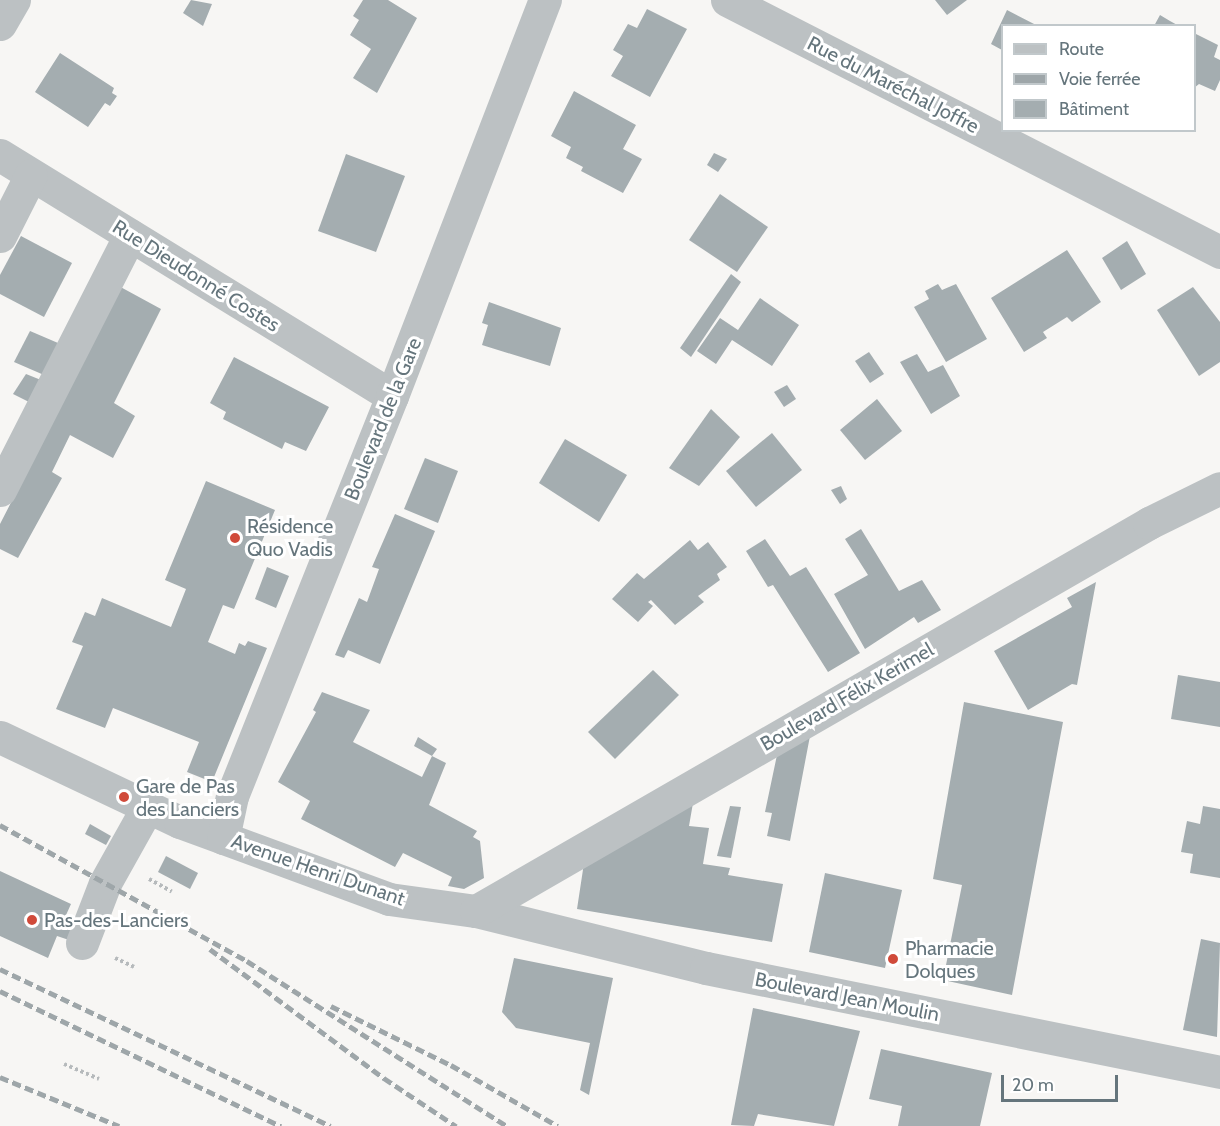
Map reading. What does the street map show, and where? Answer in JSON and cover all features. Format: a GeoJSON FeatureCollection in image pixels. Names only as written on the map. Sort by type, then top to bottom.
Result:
{"type":"FeatureCollection","features":[{"type":"Feature","properties":{"kind":"street"},"geometry":{"type":"LineString","coordinates":[[0,24],[14,0]]}},
{"type":"Feature","properties":{"kind":"street","name":"Boulevard de la Gare"},"geometry":{"type":"LineString","coordinates":[[223,838],[232,796],[392,396],[545,0]]}},
{"type":"Feature","properties":{"kind":"street","name":"Rue du Maréchal Joffre"},"geometry":{"type":"LineString","coordinates":[[727,0],[1220,252]]}},
{"type":"Feature","properties":{"kind":"street","name":"Rue Dieudonné Costes"},"geometry":{"type":"LineString","coordinates":[[0,155],[392,396]]}},
{"type":"Feature","properties":{"kind":"street"},"geometry":{"type":"LineString","coordinates":[[0,236],[31,174]]}},
{"type":"Feature","properties":{"kind":"street"},"geometry":{"type":"LineString","coordinates":[[0,490],[130,235]]}},
{"type":"Feature","properties":{"kind":"street","name":"Boulevard Félix Kerimel"},"geometry":{"type":"LineString","coordinates":[[476,911],[1149,523],[1220,488]]}},
{"type":"Feature","properties":{"kind":"street","name":"Avenue Henri Dunant"},"geometry":{"type":"LineString","coordinates":[[0,737],[223,838],[389,899],[476,911]]}},
{"type":"Feature","properties":{"kind":"street"},"geometry":{"type":"LineString","coordinates":[[82,943],[105,883],[148,806]]}},
{"type":"Feature","properties":{"kind":"street","name":"Boulevard Jean Moulin"},"geometry":{"type":"LineString","coordinates":[[476,911],[706,968],[1220,1072]]}},
{"type":"Feature","properties":{"kind":"path"},"geometry":{"type":"LineString","coordinates":[[145,878],[172,892]]}},
{"type":"Feature","properties":{"kind":"path"},"geometry":{"type":"LineString","coordinates":[[64,1064],[99,1079]]}},
{"type":"Feature","properties":{"kind":"building"},"geometry":{"type":"Polygon","coordinates":[[[191,0],[212,4],[203,26],[183,13],[191,0]]]}},
{"type":"Feature","properties":{"kind":"building"},"geometry":{"type":"Polygon","coordinates":[[[363,0],[388,0],[417,18],[377,93],[353,78],[371,49],[350,35],[359,20],[353,16],[363,0]]]}},
{"type":"Feature","properties":{"kind":"building"},"geometry":{"type":"Polygon","coordinates":[[[935,0],[967,0],[947,15],[935,0]]]}},
{"type":"Feature","properties":{"kind":"building"},"geometry":{"type":"Polygon","coordinates":[[[647,9],[687,29],[650,97],[611,76],[623,56],[613,50],[628,24],[637,28],[647,9]]]}},
{"type":"Feature","properties":{"kind":"building"},"geometry":{"type":"Polygon","coordinates":[[[1007,10],[1034,24],[1001,24],[1001,49],[991,44],[1007,10]]]}},
{"type":"Feature","properties":{"kind":"building"},"geometry":{"type":"Polygon","coordinates":[[[1160,15],[1175,24],[1155,24],[1160,15]]]}},
{"type":"Feature","properties":{"kind":"building"},"geometry":{"type":"Polygon","coordinates":[[[1196,34],[1218,45],[1214,57],[1220,60],[1220,80],[1215,91],[1199,84],[1196,86],[1196,34]]]}},
{"type":"Feature","properties":{"kind":"building"},"geometry":{"type":"Polygon","coordinates":[[[60,53],[114,88],[112,93],[117,96],[110,106],[105,103],[88,127],[35,92],[60,53]]]}},
{"type":"Feature","properties":{"kind":"building"},"geometry":{"type":"Polygon","coordinates":[[[574,91],[636,125],[623,149],[642,159],[623,193],[581,171],[583,167],[566,158],[571,147],[551,136],[574,91]]]}},
{"type":"Feature","properties":{"kind":"building"},"geometry":{"type":"Polygon","coordinates":[[[714,153],[727,159],[718,172],[707,165],[714,153]]]}},
{"type":"Feature","properties":{"kind":"building"},"geometry":{"type":"Polygon","coordinates":[[[346,154],[405,176],[376,252],[318,231],[346,154]]]}},
{"type":"Feature","properties":{"kind":"building"},"geometry":{"type":"Polygon","coordinates":[[[720,194],[768,227],[737,272],[689,240],[720,194]]]}},
{"type":"Feature","properties":{"kind":"building"},"geometry":{"type":"Polygon","coordinates":[[[21,236],[72,263],[44,317],[0,294],[0,275],[21,236]]]}},
{"type":"Feature","properties":{"kind":"building"},"geometry":{"type":"Polygon","coordinates":[[[1127,241],[1146,274],[1121,290],[1102,258],[1127,241]]]}},
{"type":"Feature","properties":{"kind":"building"},"geometry":{"type":"Polygon","coordinates":[[[1067,250],[1101,302],[1072,322],[1067,317],[1043,332],[1047,338],[1024,352],[991,298],[1067,250]]]}},
{"type":"Feature","properties":{"kind":"building"},"geometry":{"type":"Polygon","coordinates":[[[731,274],[741,282],[691,357],[680,348],[731,274]]]}},
{"type":"Feature","properties":{"kind":"building"},"geometry":{"type":"Polygon","coordinates":[[[115,284],[161,309],[114,403],[135,416],[113,458],[70,435],[52,472],[62,478],[18,558],[0,549],[0,524],[72,384],[115,284]]]}},
{"type":"Feature","properties":{"kind":"building"},"geometry":{"type":"Polygon","coordinates":[[[938,284],[942,290],[956,284],[987,339],[946,362],[914,307],[929,299],[925,291],[938,284]]]}},
{"type":"Feature","properties":{"kind":"building"},"geometry":{"type":"Polygon","coordinates":[[[1193,287],[1220,322],[1220,362],[1199,376],[1157,310],[1193,287]]]}},
{"type":"Feature","properties":{"kind":"building"},"geometry":{"type":"Polygon","coordinates":[[[760,298],[799,325],[772,366],[732,340],[716,364],[697,351],[720,318],[738,330],[760,298]]]}},
{"type":"Feature","properties":{"kind":"building"},"geometry":{"type":"Polygon","coordinates":[[[489,302],[561,328],[550,366],[482,345],[488,325],[482,323],[489,302]]]}},
{"type":"Feature","properties":{"kind":"building"},"geometry":{"type":"Polygon","coordinates":[[[30,331],[58,343],[44,375],[14,362],[30,331]]]}},
{"type":"Feature","properties":{"kind":"building"},"geometry":{"type":"Polygon","coordinates":[[[869,352],[884,374],[870,383],[855,361],[869,352]]]}},
{"type":"Feature","properties":{"kind":"building"},"geometry":{"type":"Polygon","coordinates":[[[917,354],[928,372],[943,365],[960,396],[931,414],[900,362],[917,354]]]}},
{"type":"Feature","properties":{"kind":"building"},"geometry":{"type":"Polygon","coordinates":[[[234,357],[329,407],[306,451],[285,442],[282,449],[223,419],[226,412],[210,403],[234,357]]]}},
{"type":"Feature","properties":{"kind":"building"},"geometry":{"type":"Polygon","coordinates":[[[26,374],[41,380],[29,402],[13,394],[26,374]]]}},
{"type":"Feature","properties":{"kind":"building"},"geometry":{"type":"Polygon","coordinates":[[[787,385],[796,399],[784,407],[774,392],[787,385]]]}},
{"type":"Feature","properties":{"kind":"building"},"geometry":{"type":"Polygon","coordinates":[[[877,399],[902,431],[865,460],[840,430],[877,399]]]}},
{"type":"Feature","properties":{"kind":"building"},"geometry":{"type":"Polygon","coordinates":[[[711,409],[740,437],[699,486],[669,468],[711,409]]]}},
{"type":"Feature","properties":{"kind":"building"},"geometry":{"type":"Polygon","coordinates":[[[772,433],[802,470],[756,507],[726,471],[772,433]]]}},
{"type":"Feature","properties":{"kind":"building"},"geometry":{"type":"Polygon","coordinates":[[[565,439],[627,475],[599,522],[539,483],[565,439]]]}},
{"type":"Feature","properties":{"kind":"building"},"geometry":{"type":"Polygon","coordinates":[[[425,458],[458,471],[438,523],[404,509],[425,458]]]}},
{"type":"Feature","properties":{"kind":"building"},"geometry":{"type":"Polygon","coordinates":[[[206,481],[275,510],[234,609],[223,605],[208,642],[235,654],[239,643],[245,646],[248,641],[267,648],[212,782],[187,772],[199,742],[113,708],[105,728],[56,709],[83,646],[72,642],[85,612],[95,616],[102,598],[171,627],[186,589],[165,580],[206,481]]]}},
{"type":"Feature","properties":{"kind":"building"},"geometry":{"type":"Polygon","coordinates":[[[841,486],[847,499],[840,504],[831,490],[841,486]]]}},
{"type":"Feature","properties":{"kind":"building"},"geometry":{"type":"Polygon","coordinates":[[[395,514],[435,531],[380,664],[348,650],[344,658],[335,655],[359,598],[367,602],[379,569],[372,567],[395,514]]]}},
{"type":"Feature","properties":{"kind":"building"},"geometry":{"type":"Polygon","coordinates":[[[861,529],[899,591],[922,580],[941,610],[918,623],[914,617],[865,649],[834,594],[868,575],[845,539],[861,529]]]}},
{"type":"Feature","properties":{"kind":"building"},"geometry":{"type":"Polygon","coordinates":[[[765,539],[790,576],[806,567],[860,653],[828,672],[773,585],[768,587],[746,551],[765,539]]]}},
{"type":"Feature","properties":{"kind":"building"},"geometry":{"type":"Polygon","coordinates":[[[690,540],[698,550],[708,542],[727,567],[717,574],[720,580],[698,596],[704,602],[675,625],[651,600],[648,602],[653,606],[638,622],[612,599],[637,573],[644,579],[690,540]]]}},
{"type":"Feature","properties":{"kind":"building"},"geometry":{"type":"Polygon","coordinates":[[[267,567],[289,576],[276,608],[255,599],[267,567]]]}},
{"type":"Feature","properties":{"kind":"building"},"geometry":{"type":"Polygon","coordinates":[[[1096,582],[1077,685],[1072,684],[1028,710],[994,651],[1072,607],[1067,598],[1096,582]]]}},
{"type":"Feature","properties":{"kind":"building"},"geometry":{"type":"Polygon","coordinates":[[[653,670],[679,695],[615,759],[588,732],[653,670]]]}},
{"type":"Feature","properties":{"kind":"building"},"geometry":{"type":"Polygon","coordinates":[[[1178,675],[1220,682],[1220,727],[1171,719],[1178,675]]]}},
{"type":"Feature","properties":{"kind":"building"},"geometry":{"type":"Polygon","coordinates":[[[322,692],[370,710],[353,742],[422,777],[432,756],[446,763],[429,805],[477,831],[473,837],[480,841],[484,878],[464,889],[448,886],[452,877],[403,853],[395,867],[301,819],[310,801],[278,782],[316,712],[313,710],[322,692]]]}},
{"type":"Feature","properties":{"kind":"building"},"geometry":{"type":"Polygon","coordinates":[[[964,702],[1063,722],[1012,995],[943,980],[962,885],[933,879],[964,702]]]}},
{"type":"Feature","properties":{"kind":"building"},"geometry":{"type":"Polygon","coordinates":[[[810,736],[790,841],[767,836],[772,813],[765,812],[777,755],[810,736]]]}},
{"type":"Feature","properties":{"kind":"building"},"geometry":{"type":"Polygon","coordinates":[[[418,737],[437,749],[432,756],[414,746],[418,737]]]}},
{"type":"Feature","properties":{"kind":"building"},"geometry":{"type":"Polygon","coordinates":[[[693,803],[689,826],[709,828],[703,864],[730,868],[728,875],[783,884],[772,942],[577,909],[584,863],[693,803]]]}},
{"type":"Feature","properties":{"kind":"building"},"geometry":{"type":"Polygon","coordinates":[[[730,806],[741,807],[731,858],[717,856],[730,806]]]}},
{"type":"Feature","properties":{"kind":"building"},"geometry":{"type":"Polygon","coordinates":[[[1203,806],[1220,809],[1220,878],[1190,873],[1193,854],[1181,852],[1187,821],[1200,824],[1203,806]]]}},
{"type":"Feature","properties":{"kind":"building"},"geometry":{"type":"Polygon","coordinates":[[[90,824],[111,836],[106,845],[85,834],[90,824]]]}},
{"type":"Feature","properties":{"kind":"building"},"geometry":{"type":"Polygon","coordinates":[[[166,856],[198,873],[190,889],[158,872],[166,856]]]}},
{"type":"Feature","properties":{"kind":"building","name":"Pas-des-Lanciers"},"geometry":{"type":"Polygon","coordinates":[[[0,871],[71,904],[62,924],[74,929],[69,940],[57,936],[48,958],[0,936],[0,871]]]}},
{"type":"Feature","properties":{"kind":"building"},"geometry":{"type":"Polygon","coordinates":[[[825,873],[902,890],[885,968],[809,952],[825,873]]]}},
{"type":"Feature","properties":{"kind":"building"},"geometry":{"type":"Polygon","coordinates":[[[1201,939],[1220,943],[1217,1037],[1183,1030],[1201,939]]]}},
{"type":"Feature","properties":{"kind":"building"},"geometry":{"type":"Polygon","coordinates":[[[514,958],[613,978],[589,1095],[580,1090],[590,1043],[516,1028],[502,1012],[514,958]]]}},
{"type":"Feature","properties":{"kind":"building"},"geometry":{"type":"Polygon","coordinates":[[[753,1008],[860,1031],[834,1126],[758,1114],[754,1126],[731,1125],[753,1008]]]}},
{"type":"Feature","properties":{"kind":"building"},"geometry":{"type":"Polygon","coordinates":[[[881,1049],[992,1073],[980,1126],[898,1126],[902,1106],[869,1099],[881,1049]]]}},
{"type":"Feature","properties":{"kind":"railway"},"geometry":{"type":"LineString","coordinates":[[0,825],[247,961],[507,1126]]}},
{"type":"Feature","properties":{"kind":"railway"},"geometry":{"type":"LineString","coordinates":[[210,949],[384,1078],[456,1126]]}},
{"type":"Feature","properties":{"kind":"railway"},"geometry":{"type":"LineString","coordinates":[[0,969],[331,1126]]}},
{"type":"Feature","properties":{"kind":"railway"},"geometry":{"type":"LineString","coordinates":[[0,991],[281,1126]]}},
{"type":"Feature","properties":{"kind":"railway"},"geometry":{"type":"LineString","coordinates":[[331,1006],[451,1065],[558,1126]]}},
{"type":"Feature","properties":{"kind":"railway"},"geometry":{"type":"LineString","coordinates":[[0,1077],[119,1126]]}},
{"type":"Feature","properties":{"kind":"place","name":"Résidence Quo Vadis"},"geometry":{"type":"Point","coordinates":[235,538]}},
{"type":"Feature","properties":{"kind":"place","name":"Gare de Pas des Lanciers"},"geometry":{"type":"Point","coordinates":[124,797]}},
{"type":"Feature","properties":{"kind":"place","name":"Pas-des-Lanciers"},"geometry":{"type":"Point","coordinates":[32,920]}},
{"type":"Feature","properties":{"kind":"place","name":"Pharmacie Dolques"},"geometry":{"type":"Point","coordinates":[893,959]}}]}
